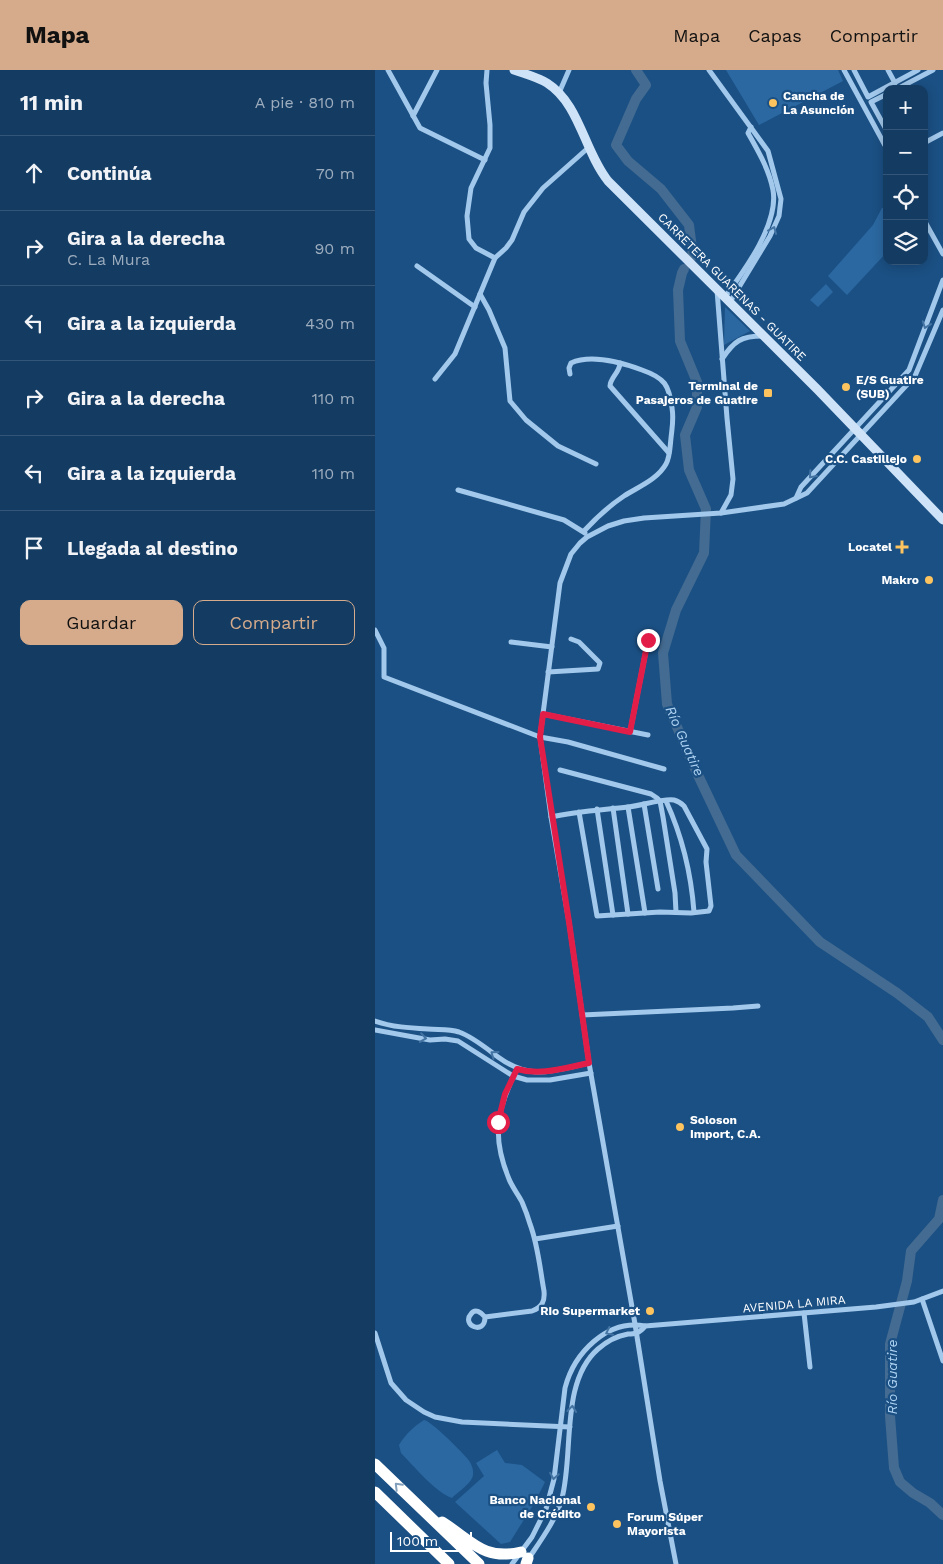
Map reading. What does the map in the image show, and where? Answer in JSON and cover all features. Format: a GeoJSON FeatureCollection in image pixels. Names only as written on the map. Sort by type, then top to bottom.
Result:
{"type":"FeatureCollection","features":[{"type":"Feature","properties":{"kind":"highway"},"geometry":{"type":"LineString","coordinates":[[375,1464],[479,1564]]}},
{"type":"Feature","properties":{"kind":"highway"},"geometry":{"type":"LineString","coordinates":[[375,1492],[449,1564]]}},
{"type":"Feature","properties":{"kind":"highway"},"geometry":{"type":"LineString","coordinates":[[421,1509],[491,1554],[511,1554],[525,1560]]}},
{"type":"Feature","properties":{"kind":"main road","name":"CARRETERA GUARENAS - GUATIRE"},"geometry":{"type":"LineString","coordinates":[[514,70],[546,83],[559,93],[571,109],[588,148],[608,181],[817,389],[943,520]]}},
{"type":"Feature","properties":{"kind":"street"},"geometry":{"type":"LineString","coordinates":[[388,70],[420,128],[485,160]]}},
{"type":"Feature","properties":{"kind":"street"},"geometry":{"type":"LineString","coordinates":[[413,116],[437,70]]}},
{"type":"Feature","properties":{"kind":"street"},"geometry":{"type":"LineString","coordinates":[[487,70],[490,148],[471,188],[467,216],[469,240],[476,248],[495,258]]}},
{"type":"Feature","properties":{"kind":"street"},"geometry":{"type":"LineString","coordinates":[[559,93],[569,70]]}},
{"type":"Feature","properties":{"kind":"street"},"geometry":{"type":"LineString","coordinates":[[709,70],[768,151],[781,199],[779,216],[771,236],[727,300]]}},
{"type":"Feature","properties":{"kind":"street"},"geometry":{"type":"LineString","coordinates":[[888,70],[895,83]]}},
{"type":"Feature","properties":{"kind":"street"},"geometry":{"type":"LineString","coordinates":[[849,79],[855,72],[868,97],[918,70]]}},
{"type":"Feature","properties":{"kind":"street"},"geometry":{"type":"LineString","coordinates":[[905,85],[933,70]]}},
{"type":"Feature","properties":{"kind":"street"},"geometry":{"type":"LineString","coordinates":[[846,71],[883,142]]}},
{"type":"Feature","properties":{"kind":"street"},"geometry":{"type":"LineString","coordinates":[[883,96],[871,102],[883,124]]}},
{"type":"Feature","properties":{"kind":"street"},"geometry":{"type":"LineString","coordinates":[[727,300],[759,244],[773,208],[773,191],[767,169],[748,133],[751,127]]}},
{"type":"Feature","properties":{"kind":"street"},"geometry":{"type":"LineString","coordinates":[[928,141],[943,133]]}},
{"type":"Feature","properties":{"kind":"street"},"geometry":{"type":"LineString","coordinates":[[435,379],[455,354],[495,258],[512,240],[524,212],[543,188],[588,148]]}},
{"type":"Feature","properties":{"kind":"street"},"geometry":{"type":"LineString","coordinates":[[928,227],[943,254]]}},
{"type":"Feature","properties":{"kind":"street"},"geometry":{"type":"LineString","coordinates":[[417,266],[475,307]]}},
{"type":"Feature","properties":{"kind":"street"},"geometry":{"type":"LineString","coordinates":[[675,1564],[589,1063],[540,737],[561,583],[571,554],[587,537],[608,526],[644,518],[721,513],[784,504],[807,493],[909,370],[943,280]]}},
{"type":"Feature","properties":{"kind":"street"},"geometry":{"type":"LineString","coordinates":[[714,287],[733,479],[731,495],[721,513]]}},
{"type":"Feature","properties":{"kind":"street"},"geometry":{"type":"LineString","coordinates":[[480,294],[505,348],[510,401],[526,420],[558,446],[596,464]]}},
{"type":"Feature","properties":{"kind":"street"},"geometry":{"type":"LineString","coordinates":[[796,498],[801,487],[915,376],[943,310]]}},
{"type":"Feature","properties":{"kind":"street"},"geometry":{"type":"LineString","coordinates":[[722,359],[730,347],[741,339],[748,336],[763,336]]}},
{"type":"Feature","properties":{"kind":"street"},"geometry":{"type":"LineString","coordinates":[[570,374],[569,368],[571,363],[575,361],[601,360],[620,363],[647,372],[664,382],[668,388],[674,417],[666,464],[658,474],[603,512],[584,531]]}},
{"type":"Feature","properties":{"kind":"street"},"geometry":{"type":"LineString","coordinates":[[620,363],[620,367],[610,386],[669,453]]}},
{"type":"Feature","properties":{"kind":"street"},"geometry":{"type":"LineString","coordinates":[[458,490],[564,520],[584,531],[587,537]]}},
{"type":"Feature","properties":{"kind":"street"},"geometry":{"type":"LineString","coordinates":[[375,630],[384,648],[384,677],[540,737],[568,742],[664,769]]}},
{"type":"Feature","properties":{"kind":"street"},"geometry":{"type":"LineString","coordinates":[[548,672],[598,669],[599,663],[595,658],[579,642],[571,639]]}},
{"type":"Feature","properties":{"kind":"street"},"geometry":{"type":"LineString","coordinates":[[630,732],[648,640]]}},
{"type":"Feature","properties":{"kind":"street"},"geometry":{"type":"LineString","coordinates":[[511,642],[552,646]]}},
{"type":"Feature","properties":{"kind":"street"},"geometry":{"type":"LineString","coordinates":[[543,714],[648,735]]}},
{"type":"Feature","properties":{"kind":"street"},"geometry":{"type":"LineString","coordinates":[[561,770],[651,794],[663,801],[684,847],[692,886],[694,912]]}},
{"type":"Feature","properties":{"kind":"street"},"geometry":{"type":"LineString","coordinates":[[551,817],[579,812],[597,809],[628,807],[674,800],[684,806],[707,849],[706,862],[711,906],[709,911],[597,916],[579,812]]}},
{"type":"Feature","properties":{"kind":"street"},"geometry":{"type":"LineString","coordinates":[[663,801],[676,912]]}},
{"type":"Feature","properties":{"kind":"street"},"geometry":{"type":"LineString","coordinates":[[644,804],[658,888]]}},
{"type":"Feature","properties":{"kind":"street"},"geometry":{"type":"LineString","coordinates":[[628,807],[645,913]]}},
{"type":"Feature","properties":{"kind":"street"},"geometry":{"type":"LineString","coordinates":[[613,808],[628,914]]}},
{"type":"Feature","properties":{"kind":"street"},"geometry":{"type":"LineString","coordinates":[[597,809],[613,915]]}},
{"type":"Feature","properties":{"kind":"street"},"geometry":{"type":"LineString","coordinates":[[582,1015],[758,1006]]}},
{"type":"Feature","properties":{"kind":"street"},"geometry":{"type":"LineString","coordinates":[[375,1021],[400,1027],[460,1033],[472,1038],[517,1069],[535,1073],[589,1063]]}},
{"type":"Feature","properties":{"kind":"street"},"geometry":{"type":"LineString","coordinates":[[375,1030],[430,1040],[445,1039],[458,1041],[513,1076],[527,1080],[550,1080],[591,1073]]}},
{"type":"Feature","properties":{"kind":"street"},"geometry":{"type":"LineString","coordinates":[[485,1317],[532,1311],[542,1305],[544,1300],[535,1239],[522,1203],[509,1180],[500,1148],[499,1113],[505,1094],[517,1069]]}},
{"type":"Feature","properties":{"kind":"street"},"geometry":{"type":"LineString","coordinates":[[535,1239],[617,1226]]}},
{"type":"Feature","properties":{"kind":"street","name":"AVENIDA LA MIRA"},"geometry":{"type":"LineString","coordinates":[[525,1560],[546,1509],[554,1479],[559,1426],[568,1376],[586,1348],[605,1334],[624,1326],[635,1324],[645,1326],[876,1307],[914,1302],[943,1291]]}},
{"type":"Feature","properties":{"kind":"street"},"geometry":{"type":"LineString","coordinates":[[922,1299],[943,1362]]}},
{"type":"Feature","properties":{"kind":"street"},"geometry":{"type":"LineString","coordinates":[[804,1313],[810,1367]]}},
{"type":"Feature","properties":{"kind":"street","name":"AVENIDA LA MIRA"},"geometry":{"type":"LineString","coordinates":[[512,1564],[525,1560],[549,1527],[561,1500],[565,1480],[574,1393],[586,1363],[607,1342],[636,1333],[645,1326]]}},
{"type":"Feature","properties":{"kind":"street"},"geometry":{"type":"LineString","coordinates":[[375,1333],[391,1383],[406,1400],[424,1412],[435,1417],[462,1422],[570,1427]]}},
{"type":"Feature","properties":{"kind":"shaded area","name":"Cancha de La Asunción"},"geometry":{"type":"Polygon","coordinates":[[[726,70],[838,70],[843,81],[759,125],[726,70]]]}},
{"type":"Feature","properties":{"kind":"shaded area"},"geometry":{"type":"Polygon","coordinates":[[[883,208],[883,256],[847,295],[828,276],[873,225],[883,208]]]}},
{"type":"Feature","properties":{"kind":"shaded area"},"geometry":{"type":"Polygon","coordinates":[[[826,284],[833,292],[818,307],[810,300],[826,284]]]}},
{"type":"Feature","properties":{"kind":"shaded area"},"geometry":{"type":"Polygon","coordinates":[[[725,307],[750,331],[724,345],[725,307]]]}},
{"type":"Feature","properties":{"kind":"shaded area"},"geometry":{"type":"Polygon","coordinates":[[[424,1420],[433,1425],[452,1442],[472,1467],[472,1478],[452,1498],[432,1485],[401,1453],[399,1445],[401,1441],[413,1428],[424,1420]]]}},
{"type":"Feature","properties":{"kind":"shaded area"},"geometry":{"type":"Polygon","coordinates":[[[497,1450],[505,1463],[522,1465],[545,1482],[510,1542],[501,1544],[455,1502],[484,1476],[476,1463],[497,1450]]]}},
{"type":"Feature","properties":{"kind":"waterway","name":"Río Guatire"},"geometry":{"type":"LineString","coordinates":[[636,70],[646,85],[636,99],[616,145],[628,161],[661,189],[689,225],[693,256]]}},
{"type":"Feature","properties":{"kind":"waterway","name":"Río Guatire"},"geometry":{"type":"LineString","coordinates":[[684,269],[678,290],[680,341],[697,382],[697,407],[685,435],[689,470],[706,509],[704,553],[676,610],[663,653],[667,704],[736,855],[820,942],[897,993],[928,1017],[943,1040]]}},
{"type":"Feature","properties":{"kind":"waterway","name":"Río Guatire"},"geometry":{"type":"LineString","coordinates":[[943,1200],[939,1219],[911,1251],[907,1281],[890,1344],[890,1416],[894,1468],[900,1482],[913,1493],[930,1503],[943,1515]]}},
{"type":"Feature","properties":{"kind":"place","name":"Cancha de La Asunción"},"geometry":{"type":"Point","coordinates":[773,103]}},
{"type":"Feature","properties":{"kind":"place","name":"E/S Guatire (SUB)"},"geometry":{"type":"Point","coordinates":[846,387]}},
{"type":"Feature","properties":{"kind":"place","name":"Terminal de Pasajeros de Guatire"},"geometry":{"type":"Point","coordinates":[768,393]}},
{"type":"Feature","properties":{"kind":"place","name":"C.C. Castillejo"},"geometry":{"type":"Point","coordinates":[917,459]}},
{"type":"Feature","properties":{"kind":"place","name":"Locatel"},"geometry":{"type":"Point","coordinates":[902,547]}},
{"type":"Feature","properties":{"kind":"place","name":"Makro"},"geometry":{"type":"Point","coordinates":[929,580]}},
{"type":"Feature","properties":{"kind":"place","name":"Soloson Import, C.A."},"geometry":{"type":"Point","coordinates":[680,1127]}},
{"type":"Feature","properties":{"kind":"place","name":"Rio Supermarket"},"geometry":{"type":"Point","coordinates":[650,1311]}},
{"type":"Feature","properties":{"kind":"place","name":"Banco Nacional de Crédito"},"geometry":{"type":"Point","coordinates":[591,1507]}},
{"type":"Feature","properties":{"kind":"place","name":"Forum Súper Mayorista"},"geometry":{"type":"Point","coordinates":[617,1524]}},
{"type":"Feature","properties":{"kind":"route"},"geometry":{"type":"LineString","coordinates":[[498,1122],[505,1094],[517,1069],[535,1073],[589,1063],[540,737],[543,714],[630,732],[648,640]]}}]}
